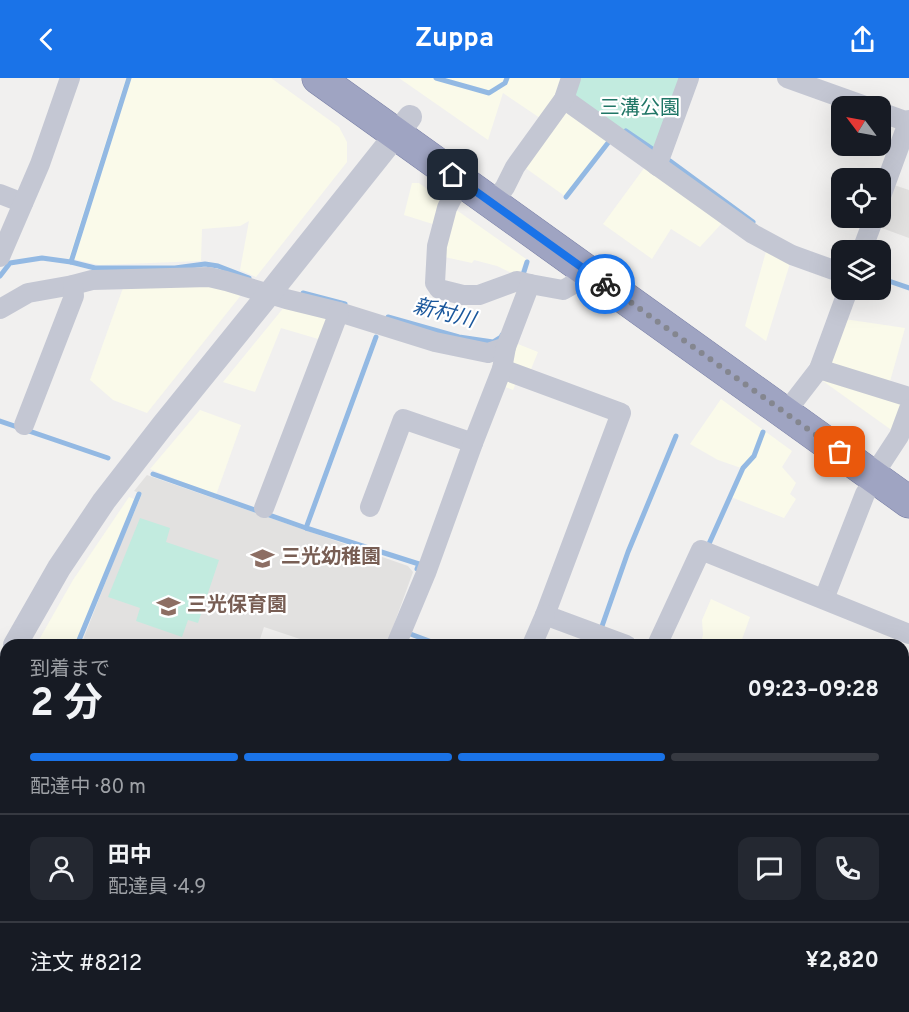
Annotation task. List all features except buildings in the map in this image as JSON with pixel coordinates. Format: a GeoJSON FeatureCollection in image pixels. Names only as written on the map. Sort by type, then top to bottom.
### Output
{"type":"FeatureCollection","features":[{"type":"Feature","properties":{"kind":"highway"},"geometry":{"type":"LineString","coordinates":[[318,78],[403,126],[879,470],[909,502]]}},
{"type":"Feature","properties":{"kind":"highway"},"geometry":{"type":"LineString","coordinates":[[356,78],[464,183],[499,195]]}},
{"type":"Feature","properties":{"kind":"highway"},"geometry":{"type":"LineString","coordinates":[[548,231],[584,268],[790,406]]}},
{"type":"Feature","properties":{"kind":"highway"},"geometry":{"type":"LineString","coordinates":[[879,470],[909,481]]}},
{"type":"Feature","properties":{"kind":"street"},"geometry":{"type":"LineString","coordinates":[[0,257],[40,164],[70,78]]}},
{"type":"Feature","properties":{"kind":"street"},"geometry":{"type":"LineString","coordinates":[[499,195],[515,167],[564,99],[571,78]]}},
{"type":"Feature","properties":{"kind":"street"},"geometry":{"type":"LineString","coordinates":[[657,166],[689,78]]}},
{"type":"Feature","properties":{"kind":"street"},"geometry":{"type":"LineString","coordinates":[[787,78],[837,96]]}},
{"type":"Feature","properties":{"kind":"street"},"geometry":{"type":"LineString","coordinates":[[564,99],[753,234],[792,255],[831,269]]}},
{"type":"Feature","properties":{"kind":"street"},"geometry":{"type":"LineString","coordinates":[[891,115],[909,121],[891,169]]}},
{"type":"Feature","properties":{"kind":"street"},"geometry":{"type":"LineString","coordinates":[[18,639],[59,568],[104,501],[163,424],[403,126]]}},
{"type":"Feature","properties":{"kind":"street"},"geometry":{"type":"LineString","coordinates":[[464,183],[447,208],[437,246],[435,283],[439,289],[463,295],[480,295],[524,283],[564,290],[572,285],[584,268]]}},
{"type":"Feature","properties":{"kind":"street"},"geometry":{"type":"LineString","coordinates":[[0,194],[23,203]]}},
{"type":"Feature","properties":{"kind":"street"},"geometry":{"type":"LineString","coordinates":[[0,309],[28,293],[92,280],[209,277],[339,312],[435,342],[488,353],[506,347]]}},
{"type":"Feature","properties":{"kind":"street"},"geometry":{"type":"LineString","coordinates":[[400,636],[426,573],[502,369],[524,283]]}},
{"type":"Feature","properties":{"kind":"street"},"geometry":{"type":"LineString","coordinates":[[24,425],[74,296],[73,285]]}},
{"type":"Feature","properties":{"kind":"street"},"geometry":{"type":"LineString","coordinates":[[790,406],[819,369],[844,300]]}},
{"type":"Feature","properties":{"kind":"street"},"geometry":{"type":"LineString","coordinates":[[264,508],[339,312]]}},
{"type":"Feature","properties":{"kind":"street"},"geometry":{"type":"LineString","coordinates":[[502,369],[621,413],[535,639]]}},
{"type":"Feature","properties":{"kind":"street"},"geometry":{"type":"LineString","coordinates":[[819,369],[909,397]]}},
{"type":"Feature","properties":{"kind":"street"},"geometry":{"type":"LineString","coordinates":[[824,599],[865,494],[899,436],[909,410]]}},
{"type":"Feature","properties":{"kind":"street"},"geometry":{"type":"LineString","coordinates":[[370,507],[403,419],[473,443]]}},
{"type":"Feature","properties":{"kind":"street"},"geometry":{"type":"LineString","coordinates":[[660,639],[701,550],[909,634]]}},
{"type":"Feature","properties":{"kind":"street"},"geometry":{"type":"LineString","coordinates":[[545,615],[610,639]]}},
{"type":"Feature","properties":{"kind":"shaded area"},"geometry":{"type":"Polygon","coordinates":[[[126,78],[271,78],[339,127],[347,142],[347,162],[256,277],[240,270],[249,221],[240,226],[202,229],[201,261],[99,265],[69,258],[126,78]]]}},
{"type":"Feature","properties":{"kind":"shaded area"},"geometry":{"type":"Polygon","coordinates":[[[399,78],[563,78],[558,95],[540,118],[503,93],[488,140],[399,78]]]}},
{"type":"Feature","properties":{"kind":"shaded area"},"geometry":{"type":"Polygon","coordinates":[[[562,111],[572,111],[611,139],[566,197],[524,167],[562,111]]]}},
{"type":"Feature","properties":{"kind":"shaded area"},"geometry":{"type":"Polygon","coordinates":[[[647,164],[725,220],[700,247],[671,229],[652,259],[603,224],[647,164]]]}},
{"type":"Feature","properties":{"kind":"shaded area"},"geometry":{"type":"Polygon","coordinates":[[[412,183],[419,183],[447,203],[439,226],[404,215],[412,183]]]}},
{"type":"Feature","properties":{"kind":"shaded area"},"geometry":{"type":"Polygon","coordinates":[[[894,185],[909,190],[909,238],[882,228],[891,228],[891,193],[894,185]]]}},
{"type":"Feature","properties":{"kind":"shaded area"},"geometry":{"type":"Polygon","coordinates":[[[455,209],[526,259],[518,276],[497,266],[474,260],[472,263],[440,256],[455,209]]]}},
{"type":"Feature","properties":{"kind":"shaded area"},"geometry":{"type":"Polygon","coordinates":[[[767,248],[791,260],[766,341],[745,326],[767,248]]]}},
{"type":"Feature","properties":{"kind":"shaded area"},"geometry":{"type":"Polygon","coordinates":[[[207,285],[242,294],[147,413],[113,400],[90,380],[123,288],[207,285]]]}},
{"type":"Feature","properties":{"kind":"shaded area"},"geometry":{"type":"Polygon","coordinates":[[[285,306],[334,317],[325,341],[281,328],[255,392],[223,382],[285,306]]]}},
{"type":"Feature","properties":{"kind":"shaded area"},"geometry":{"type":"Polygon","coordinates":[[[844,319],[905,328],[889,385],[835,370],[831,360],[844,319]]]}},
{"type":"Feature","properties":{"kind":"shaded area"},"geometry":{"type":"Polygon","coordinates":[[[513,342],[538,352],[529,374],[518,378],[513,390],[500,385],[513,342]]]}},
{"type":"Feature","properties":{"kind":"shaded area"},"geometry":{"type":"Polygon","coordinates":[[[820,379],[909,402],[897,434],[820,379]]]}},
{"type":"Feature","properties":{"kind":"shaded area"},"geometry":{"type":"Polygon","coordinates":[[[721,399],[792,451],[782,467],[796,483],[790,494],[796,499],[784,518],[731,497],[744,469],[718,460],[690,444],[721,399]]]}},
{"type":"Feature","properties":{"kind":"shaded area"},"geometry":{"type":"Polygon","coordinates":[[[200,410],[241,425],[216,495],[150,469],[200,410]]]}},
{"type":"Feature","properties":{"kind":"shaded area","name":"三光幼稚園"},"geometry":{"type":"Polygon","coordinates":[[[147,475],[408,566],[413,572],[392,630],[391,639],[300,639],[264,627],[260,639],[83,639],[142,494],[134,491],[147,475]]]}},
{"type":"Feature","properties":{"kind":"shaded area"},"geometry":{"type":"Polygon","coordinates":[[[129,497],[134,499],[77,639],[39,639],[73,580],[129,497]]]}},
{"type":"Feature","properties":{"kind":"shaded area"},"geometry":{"type":"Polygon","coordinates":[[[711,599],[750,617],[742,639],[702,639],[702,620],[711,599]]]}},
{"type":"Feature","properties":{"kind":"green space","name":"三溝公園"},"geometry":{"type":"Polygon","coordinates":[[[578,78],[684,78],[658,151],[650,152],[577,102],[574,91],[578,78]]]}},
{"type":"Feature","properties":{"kind":"green space"},"geometry":{"type":"Polygon","coordinates":[[[140,518],[170,528],[166,542],[219,560],[198,623],[188,620],[182,637],[136,621],[140,608],[108,597],[140,518]]]}},
{"type":"Feature","properties":{"kind":"waterway"},"geometry":{"type":"LineString","coordinates":[[71,262],[129,78]]}},
{"type":"Feature","properties":{"kind":"waterway"},"geometry":{"type":"LineString","coordinates":[[436,78],[489,93],[505,83],[507,78]]}},
{"type":"Feature","properties":{"kind":"waterway","name":"新村川"},"geometry":{"type":"LineString","coordinates":[[626,131],[654,150]]}},
{"type":"Feature","properties":{"kind":"waterway","name":"新村川"},"geometry":{"type":"LineString","coordinates":[[566,197],[611,139]]}},
{"type":"Feature","properties":{"kind":"waterway","name":"新村川"},"geometry":{"type":"LineString","coordinates":[[670,161],[753,222]]}},
{"type":"Feature","properties":{"kind":"waterway","name":"新村川"},"geometry":{"type":"LineString","coordinates":[[0,276],[10,263],[42,258],[95,268],[175,268],[205,264],[218,266],[249,278]]}},
{"type":"Feature","properties":{"kind":"waterway","name":"新村川"},"geometry":{"type":"LineString","coordinates":[[522,278],[527,262]]}},
{"type":"Feature","properties":{"kind":"waterway","name":"新村川"},"geometry":{"type":"LineString","coordinates":[[891,282],[909,288]]}},
{"type":"Feature","properties":{"kind":"waterway","name":"新村川"},"geometry":{"type":"LineString","coordinates":[[303,293],[345,304]]}},
{"type":"Feature","properties":{"kind":"waterway","name":"新村川"},"geometry":{"type":"LineString","coordinates":[[388,317],[459,337],[493,342],[502,335]]}},
{"type":"Feature","properties":{"kind":"waterway"},"geometry":{"type":"LineString","coordinates":[[306,528],[376,337]]}},
{"type":"Feature","properties":{"kind":"waterway"},"geometry":{"type":"LineString","coordinates":[[0,421],[108,458]]}},
{"type":"Feature","properties":{"kind":"waterway"},"geometry":{"type":"LineString","coordinates":[[708,546],[743,468],[754,456],[763,432]]}},
{"type":"Feature","properties":{"kind":"waterway"},"geometry":{"type":"LineString","coordinates":[[601,629],[628,552],[676,436]]}},
{"type":"Feature","properties":{"kind":"waterway"},"geometry":{"type":"LineString","coordinates":[[153,474],[306,528],[419,564],[417,569]]}},
{"type":"Feature","properties":{"kind":"waterway"},"geometry":{"type":"LineString","coordinates":[[79,639],[139,494]]}},
{"type":"Feature","properties":{"kind":"waterway"},"geometry":{"type":"LineString","coordinates":[[405,632],[424,639]]}},
{"type":"Feature","properties":{"kind":"way so far"},"geometry":{"type":"LineString","coordinates":[[605,284],[840,452]]}},
{"type":"Feature","properties":{"kind":"place","name":"三光幼稚園"},"geometry":{"type":"Point","coordinates":[263,558]}},
{"type":"Feature","properties":{"kind":"place","name":"三光保育園"},"geometry":{"type":"Point","coordinates":[169,606]}},
{"type":"Feature","properties":{"kind":"route"},"geometry":{"type":"LineString","coordinates":[[453,175],[605,284]]}}]}
